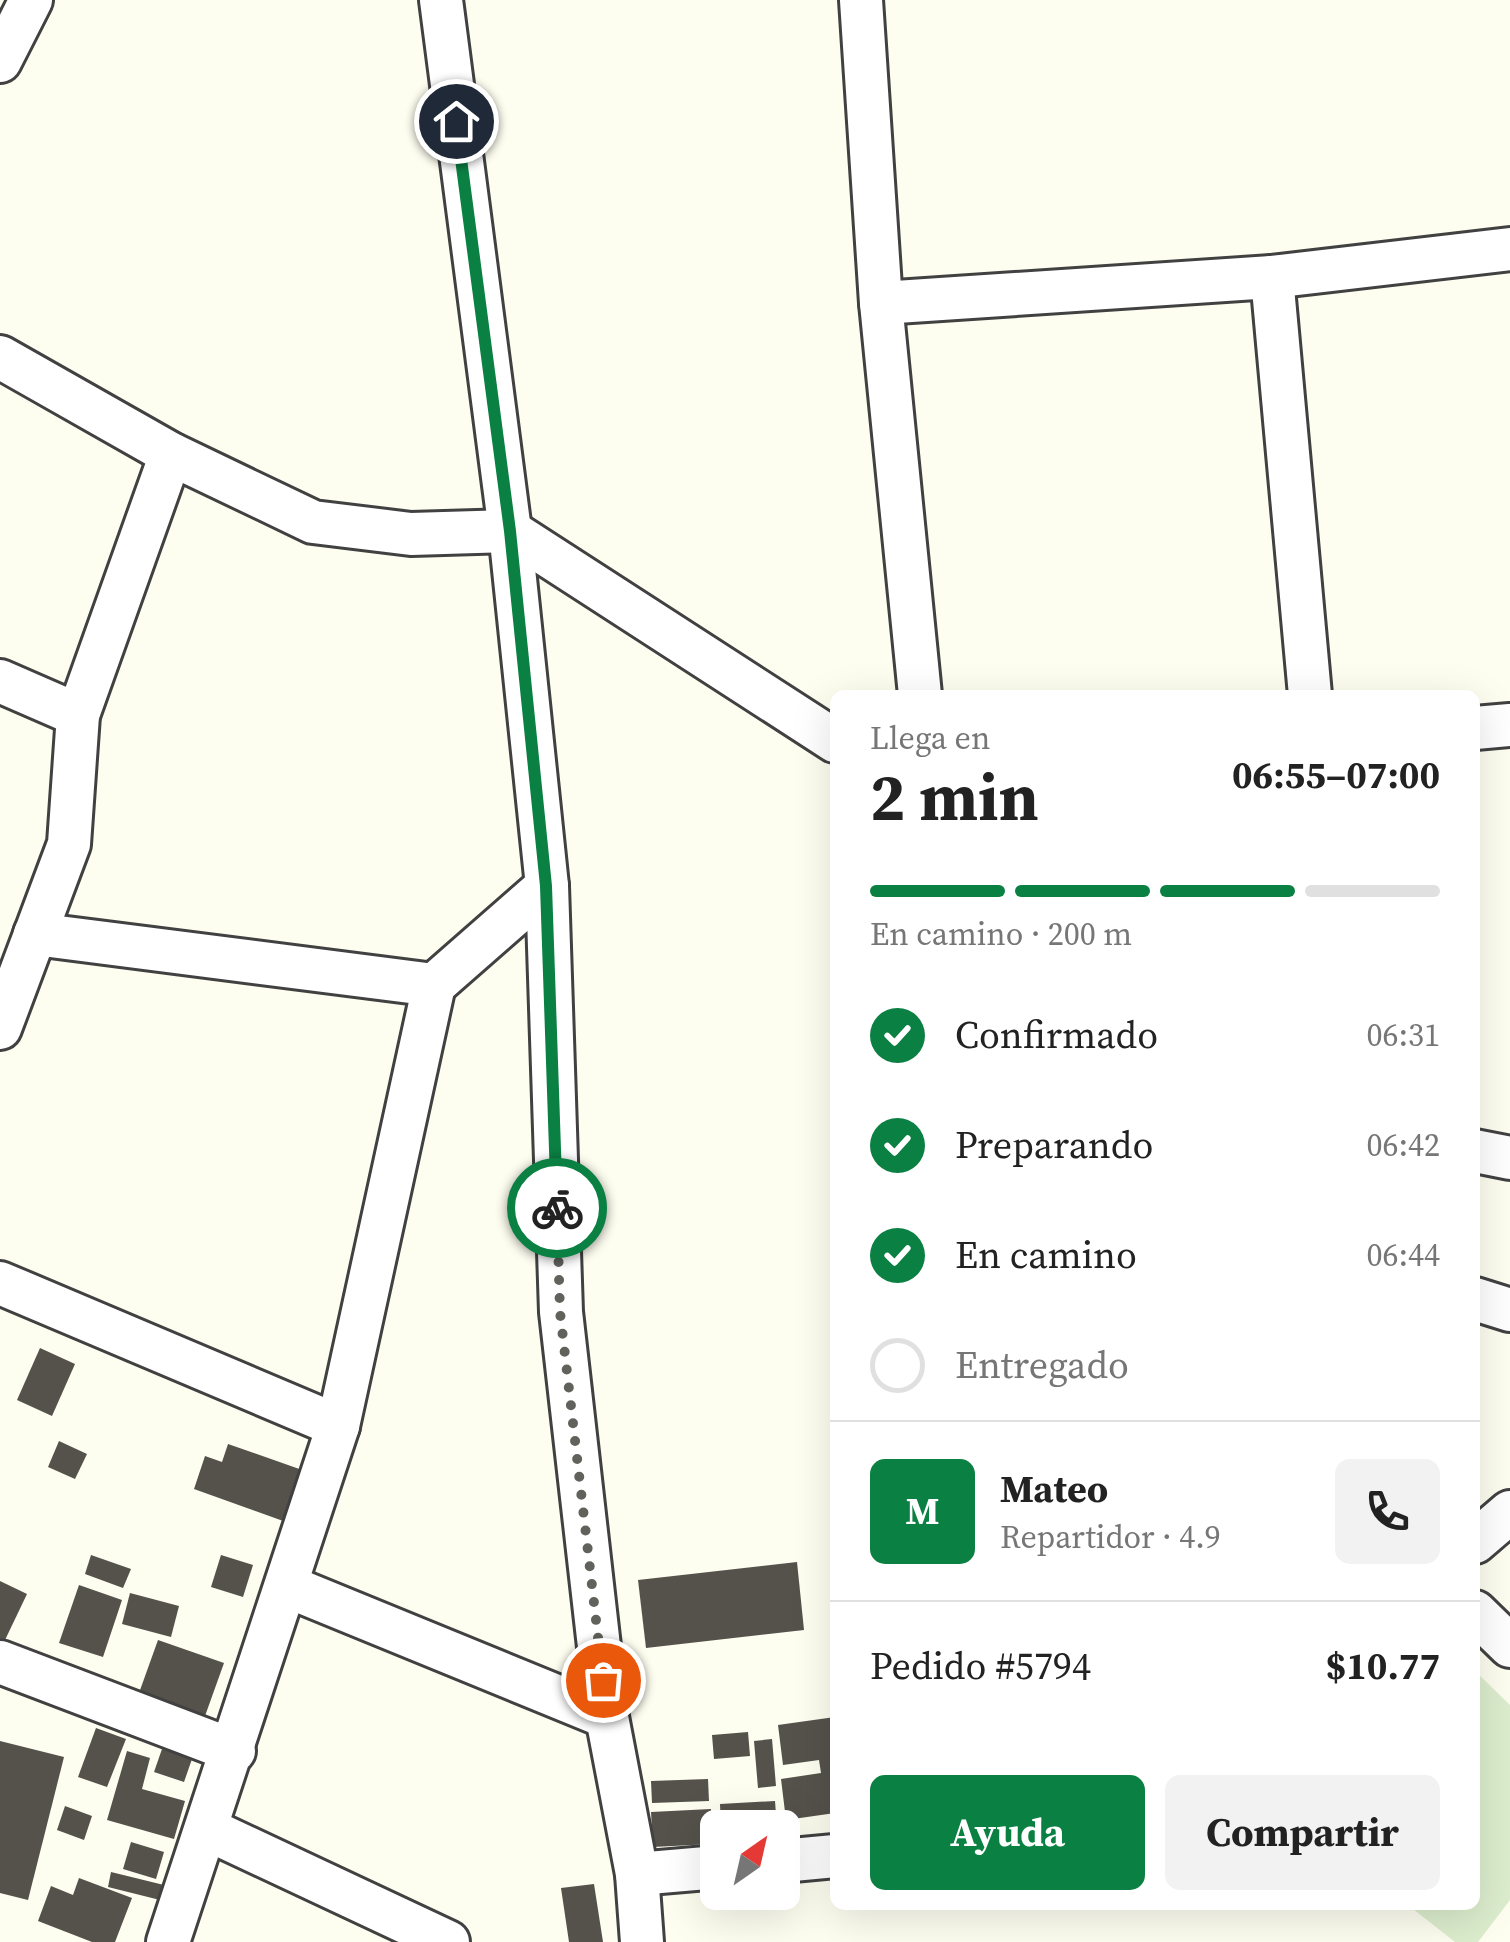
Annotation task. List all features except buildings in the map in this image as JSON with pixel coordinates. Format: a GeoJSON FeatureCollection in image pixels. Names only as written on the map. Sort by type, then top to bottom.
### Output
{"type":"FeatureCollection","features":[{"type":"Feature","properties":{"kind":"street"},"geometry":{"type":"LineString","coordinates":[[0,61],[32,0]]}},
{"type":"Feature","properties":{"kind":"street"},"geometry":{"type":"LineString","coordinates":[[441,0],[510,531],[546,886],[560,1312],[607,1717],[637,1874],[642,1942]]}},
{"type":"Feature","properties":{"kind":"street"},"geometry":{"type":"LineString","coordinates":[[861,0],[881,303],[920,690]]}},
{"type":"Feature","properties":{"kind":"street"},"geometry":{"type":"LineString","coordinates":[[881,303],[1272,278],[1510,249]]}},
{"type":"Feature","properties":{"kind":"street"},"geometry":{"type":"LineString","coordinates":[[1272,278],[1310,690]]}},
{"type":"Feature","properties":{"kind":"street"},"geometry":{"type":"LineString","coordinates":[[0,358],[171,454],[313,522],[411,534],[510,531],[830,737]]}},
{"type":"Feature","properties":{"kind":"street"},"geometry":{"type":"LineString","coordinates":[[0,1028],[69,844],[78,715],[171,454]]}},
{"type":"Feature","properties":{"kind":"street"},"geometry":{"type":"LineString","coordinates":[[0,681],[78,715]]}},
{"type":"Feature","properties":{"kind":"street"},"geometry":{"type":"LineString","coordinates":[[1480,728],[1510,725]]}},
{"type":"Feature","properties":{"kind":"street"},"geometry":{"type":"LineString","coordinates":[[168,1942],[338,1426],[434,985],[546,886]]}},
{"type":"Feature","properties":{"kind":"street"},"geometry":{"type":"LineString","coordinates":[[36,934],[434,985]]}},
{"type":"Feature","properties":{"kind":"street"},"geometry":{"type":"LineString","coordinates":[[1480,1153],[1510,1158]]}},
{"type":"Feature","properties":{"kind":"street"},"geometry":{"type":"LineString","coordinates":[[0,1283],[338,1426]]}},
{"type":"Feature","properties":{"kind":"street"},"geometry":{"type":"LineString","coordinates":[[1480,1300],[1510,1310]]}},
{"type":"Feature","properties":{"kind":"street"},"geometry":{"type":"LineString","coordinates":[[1480,1538],[1510,1512]]}},
{"type":"Feature","properties":{"kind":"street"},"geometry":{"type":"LineString","coordinates":[[287,1586],[607,1717]]}},
{"type":"Feature","properties":{"kind":"street"},"geometry":{"type":"LineString","coordinates":[[1480,1617],[1510,1646]]}},
{"type":"Feature","properties":{"kind":"street"},"geometry":{"type":"LineString","coordinates":[[0,1662],[234,1751]]}},
{"type":"Feature","properties":{"kind":"street"},"geometry":{"type":"LineString","coordinates":[[207,1829],[448,1942]]}},
{"type":"Feature","properties":{"kind":"street"},"geometry":{"type":"LineString","coordinates":[[800,1859],[830,1856]]}},
{"type":"Feature","properties":{"kind":"street"},"geometry":{"type":"LineString","coordinates":[[637,1874],[700,1869]]}},
{"type":"Feature","properties":{"kind":"green space"},"geometry":{"type":"Polygon","coordinates":[[[1480,1676],[1510,1705],[1510,1900],[1478,1942],[1455,1942],[1414,1910],[1480,1910],[1480,1676]]]}},
{"type":"Feature","properties":{"kind":"way so far"},"geometry":{"type":"LineString","coordinates":[[557,1208],[560,1312],[603,1680]]}},
{"type":"Feature","properties":{"kind":"route"},"geometry":{"type":"LineString","coordinates":[[456,121],[510,531],[546,886],[557,1208]]}}]}
